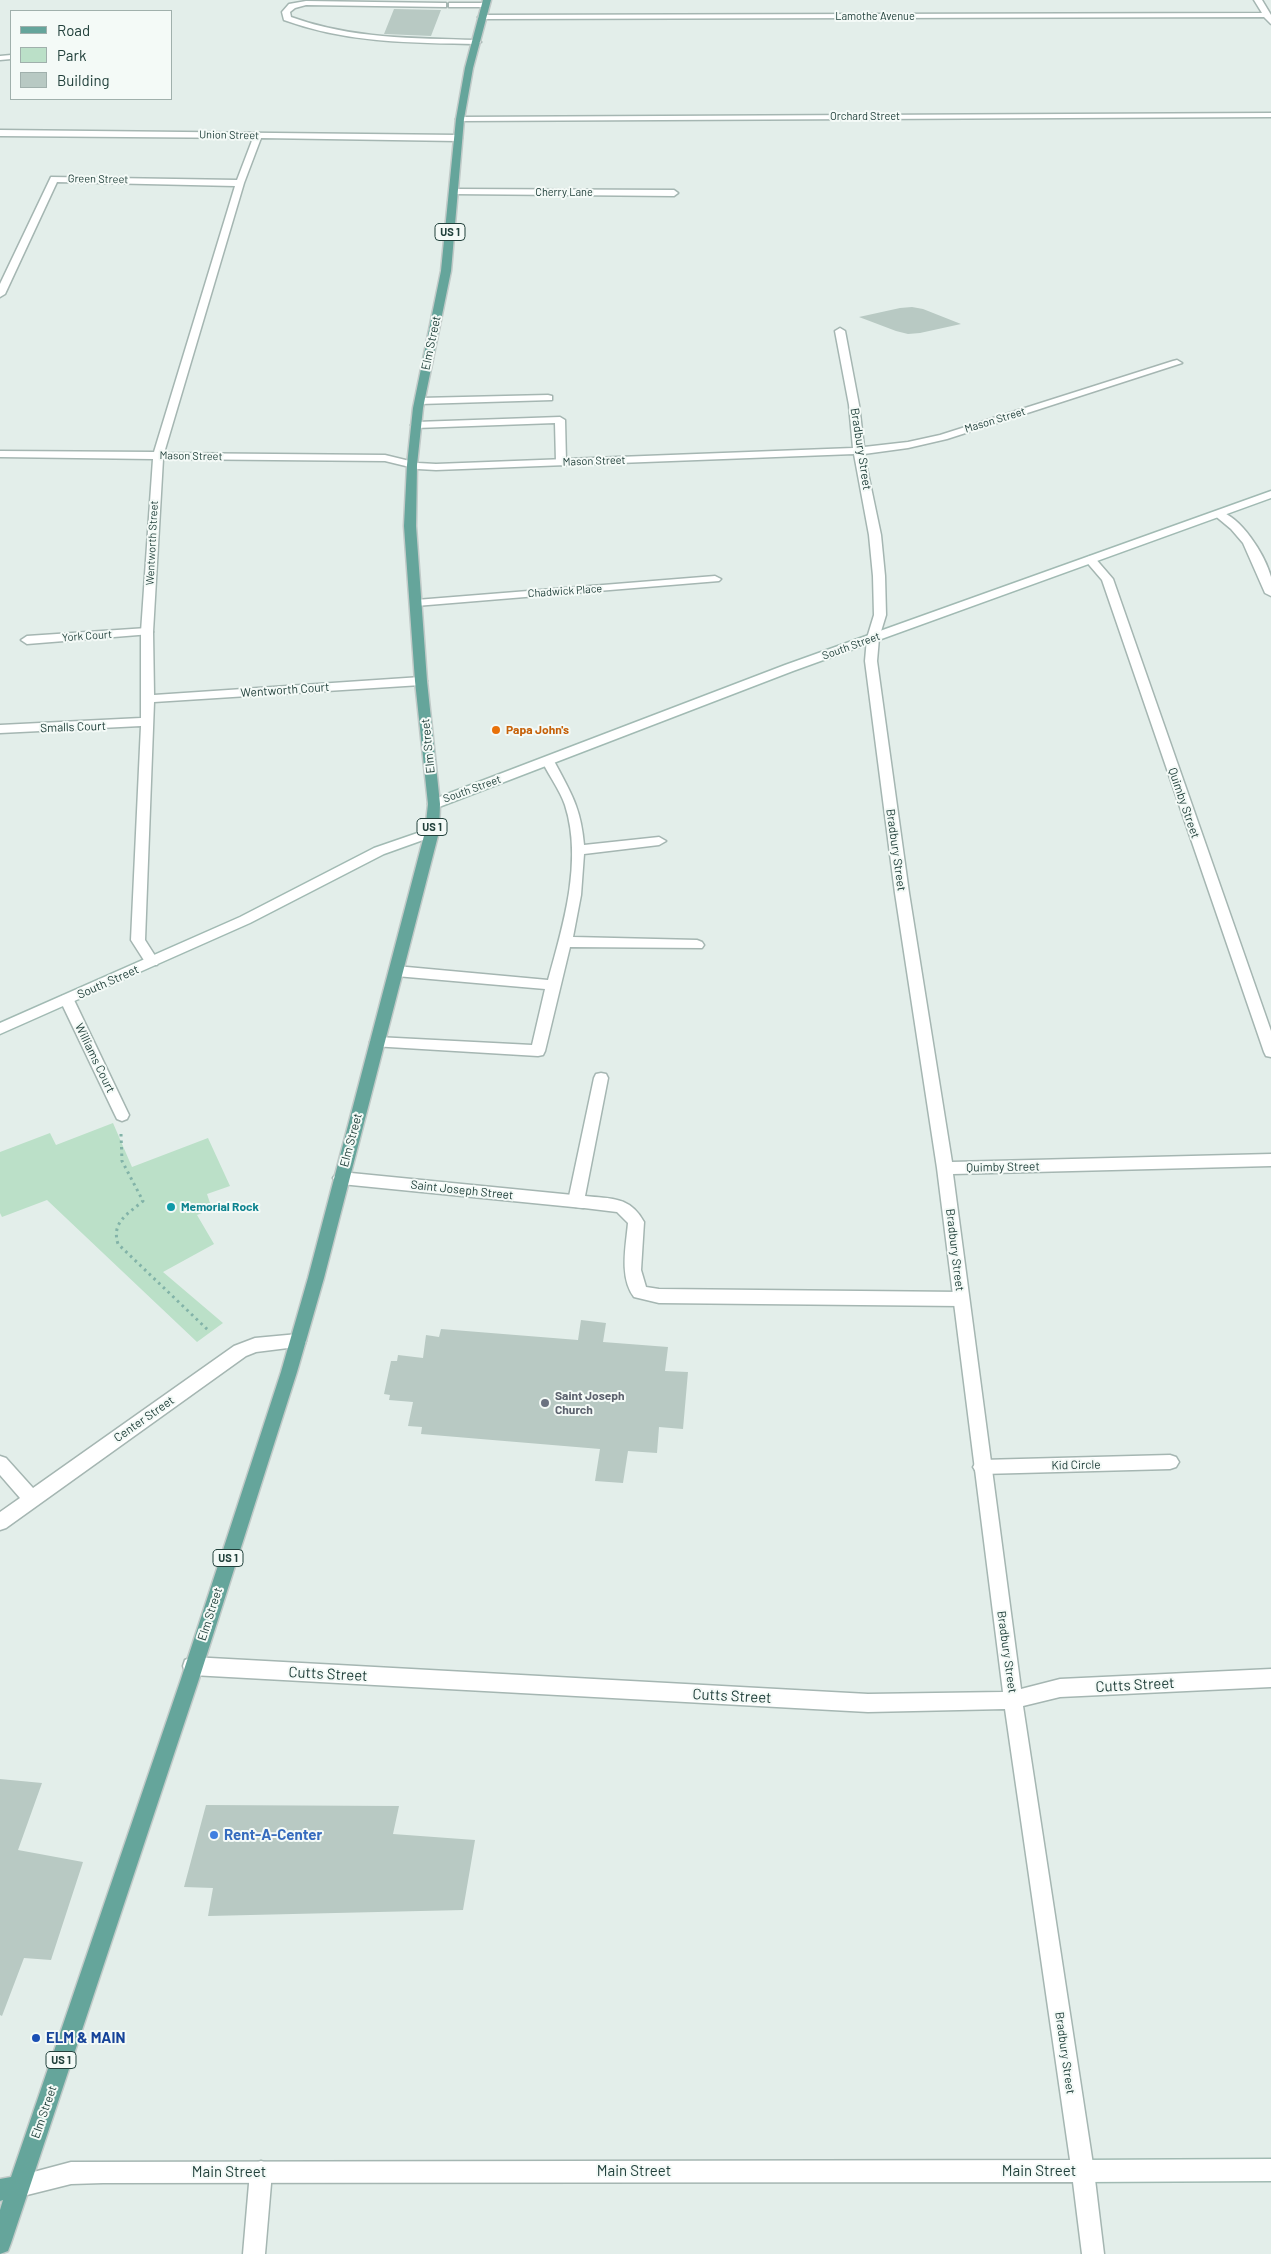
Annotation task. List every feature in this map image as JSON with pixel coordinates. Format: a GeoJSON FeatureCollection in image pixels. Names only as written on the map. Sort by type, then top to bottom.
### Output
{"type":"FeatureCollection","features":[{"type":"Feature","properties":{"kind":"main road","name":"Elm Street"},"geometry":{"type":"LineString","coordinates":[[0,2243],[9,2188],[105,1934],[298,1341],[432,832],[434,804],[421,680],[410,526],[412,465],[420,400],[446,271],[455,192],[460,119],[469,68],[486,3]]}},
{"type":"Feature","properties":{"kind":"street"},"geometry":{"type":"LineString","coordinates":[[1258,0],[1269,19]]}},
{"type":"Feature","properties":{"kind":"street"},"geometry":{"type":"LineString","coordinates":[[476,42],[338,35],[309,28],[287,18],[286,12],[292,6],[306,3],[447,5],[486,3]]}},
{"type":"Feature","properties":{"kind":"street","name":"Lamothe Avenue"},"geometry":{"type":"LineString","coordinates":[[482,17],[1269,19]]}},
{"type":"Feature","properties":{"kind":"street","name":"Orchard Street"},"geometry":{"type":"LineString","coordinates":[[460,119],[1271,115]]}},
{"type":"Feature","properties":{"kind":"street","name":"Union Street"},"geometry":{"type":"LineString","coordinates":[[0,133],[458,138]]}},
{"type":"Feature","properties":{"kind":"street","name":"Wentworth Street"},"geometry":{"type":"LineString","coordinates":[[152,962],[138,940],[148,699],[147,632],[158,456],[240,183],[258,135]]}},
{"type":"Feature","properties":{"kind":"street","name":"Green Street"},"geometry":{"type":"LineString","coordinates":[[0,294],[54,179],[240,183]]}},
{"type":"Feature","properties":{"kind":"street","name":"Cherry Lane"},"geometry":{"type":"LineString","coordinates":[[455,192],[674,192]]}},
{"type":"Feature","properties":{"kind":"street","name":"Bradbury Street"},"geometry":{"type":"LineString","coordinates":[[840,331],[854,405],[858,451],[875,535],[879,576],[880,615],[873,638],[871,661],[902,893],[945,1168],[1013,1700],[1083,2171],[1093,2254]]}},
{"type":"Feature","properties":{"kind":"street","name":"Mason Street"},"geometry":{"type":"LineString","coordinates":[[0,454],[385,458],[412,465],[436,467],[858,451],[899,447],[931,440],[1177,363]]}},
{"type":"Feature","properties":{"kind":"street"},"geometry":{"type":"LineString","coordinates":[[420,400],[548,398]]}},
{"type":"Feature","properties":{"kind":"street"},"geometry":{"type":"LineString","coordinates":[[416,425],[560,420],[561,462]]}},
{"type":"Feature","properties":{"kind":"street","name":"South Street"},"geometry":{"type":"LineString","coordinates":[[434,804],[873,638],[1271,494]]}},
{"type":"Feature","properties":{"kind":"street"},"geometry":{"type":"LineString","coordinates":[[1218,514],[1238,529],[1243,536],[1253,552],[1271,593]]}},
{"type":"Feature","properties":{"kind":"street","name":"Quimby Street"},"geometry":{"type":"LineString","coordinates":[[1090,559],[1107,578],[1271,1052]]}},
{"type":"Feature","properties":{"kind":"street","name":"Chadwick Place"},"geometry":{"type":"LineString","coordinates":[[416,603],[715,579]]}},
{"type":"Feature","properties":{"kind":"street","name":"York Court"},"geometry":{"type":"LineString","coordinates":[[27,640],[147,632]]}},
{"type":"Feature","properties":{"kind":"street","name":"Wentworth Court"},"geometry":{"type":"LineString","coordinates":[[148,699],[421,680]]}},
{"type":"Feature","properties":{"kind":"street","name":"Smalls Court"},"geometry":{"type":"LineString","coordinates":[[0,729],[146,722]]}},
{"type":"Feature","properties":{"kind":"street"},"geometry":{"type":"LineString","coordinates":[[377,1042],[538,1050],[553,985],[566,942],[579,850],[571,805],[548,761]]}},
{"type":"Feature","properties":{"kind":"street","name":"South Street"},"geometry":{"type":"LineString","coordinates":[[0,1029],[245,920],[378,851],[432,832]]}},
{"type":"Feature","properties":{"kind":"street"},"geometry":{"type":"LineString","coordinates":[[579,850],[659,841]]}},
{"type":"Feature","properties":{"kind":"street"},"geometry":{"type":"LineString","coordinates":[[566,942],[697,945]]}},
{"type":"Feature","properties":{"kind":"street"},"geometry":{"type":"LineString","coordinates":[[396,971],[553,985]]}},
{"type":"Feature","properties":{"kind":"street","name":"Williams Court"},"geometry":{"type":"LineString","coordinates":[[67,1000],[122,1115]]}},
{"type":"Feature","properties":{"kind":"street"},"geometry":{"type":"LineString","coordinates":[[579,1202],[601,1078]]}},
{"type":"Feature","properties":{"kind":"street","name":"Quimby Street"},"geometry":{"type":"LineString","coordinates":[[945,1168],[1271,1160]]}},
{"type":"Feature","properties":{"kind":"street","name":"Saint Joseph Street"},"geometry":{"type":"LineString","coordinates":[[340,1178],[624,1207],[636,1222],[633,1272],[635,1286],[640,1292],[647,1294],[659,1296],[961,1299]]}},
{"type":"Feature","properties":{"kind":"street","name":"Center Street"},"geometry":{"type":"LineString","coordinates":[[0,1522],[240,1351],[255,1344],[298,1341]]}},
{"type":"Feature","properties":{"kind":"street","name":"Kid Circle"},"geometry":{"type":"LineString","coordinates":[[982,1467],[1170,1462]]}},
{"type":"Feature","properties":{"kind":"street"},"geometry":{"type":"LineString","coordinates":[[0,1463],[32,1499]]}},
{"type":"Feature","properties":{"kind":"street","name":"Cutts Street"},"geometry":{"type":"LineString","coordinates":[[192,1666],[868,1703],[1013,1700],[1060,1688],[1271,1678]]}},
{"type":"Feature","properties":{"kind":"street","name":"Main Street"},"geometry":{"type":"LineString","coordinates":[[9,2188],[71,2173],[1271,2170]]}},
{"type":"Feature","properties":{"kind":"street"},"geometry":{"type":"LineString","coordinates":[[254,2254],[261,2172]]}},
{"type":"Feature","properties":{"kind":"path"},"geometry":{"type":"LineString","coordinates":[[122,1115],[124,1122],[120,1140],[122,1161],[143,1201],[118,1222],[115,1234],[118,1244],[209,1331]]}},
{"type":"Feature","properties":{"kind":"green space"},"geometry":{"type":"Polygon","coordinates":[[[113,1123],[132,1167],[208,1138],[230,1186],[207,1194],[212,1209],[197,1215],[214,1244],[163,1272],[223,1323],[197,1342],[47,1200],[2,1217],[0,1213],[0,1152],[50,1133],[56,1145],[113,1123]]]}},
{"type":"Feature","properties":{"kind":"building"},"geometry":{"type":"Polygon","coordinates":[[[394,9],[441,10],[431,36],[384,34],[394,9]]]}},
{"type":"Feature","properties":{"kind":"building"},"geometry":{"type":"Polygon","coordinates":[[[912,307],[923,309],[961,324],[908,334],[859,317],[900,308],[912,307]]]}},
{"type":"Feature","properties":{"kind":"building","name":"Saint Joseph Church"},"geometry":{"type":"Polygon","coordinates":[[[581,1320],[606,1323],[603,1342],[668,1347],[665,1371],[688,1372],[683,1429],[659,1427],[657,1453],[628,1451],[623,1483],[595,1481],[600,1449],[421,1434],[422,1427],[408,1426],[413,1402],[389,1400],[390,1395],[384,1394],[391,1361],[397,1361],[398,1355],[423,1358],[426,1335],[439,1337],[441,1329],[578,1340],[581,1320]]]}},
{"type":"Feature","properties":{"kind":"building"},"geometry":{"type":"Polygon","coordinates":[[[0,1779],[42,1783],[18,1850],[83,1862],[51,1960],[24,1958],[2,2016],[0,2015],[0,1779]]]}},
{"type":"Feature","properties":{"kind":"building"},"geometry":{"type":"Polygon","coordinates":[[[206,1805],[399,1806],[393,1834],[475,1840],[463,1910],[208,1916],[213,1888],[184,1887],[206,1805]]]}},
{"type":"Feature","properties":{"kind":"place","name":"Papa John's"},"geometry":{"type":"Point","coordinates":[496,730]}},
{"type":"Feature","properties":{"kind":"place","name":"Memorial Rock"},"geometry":{"type":"Point","coordinates":[171,1207]}},
{"type":"Feature","properties":{"kind":"place","name":"Saint Joseph Church"},"geometry":{"type":"Point","coordinates":[545,1403]}},
{"type":"Feature","properties":{"kind":"place","name":"Rent-A-Center"},"geometry":{"type":"Point","coordinates":[214,1835]}},
{"type":"Feature","properties":{"kind":"place","name":"ELM & MAIN"},"geometry":{"type":"Point","coordinates":[36,2038]}}]}
